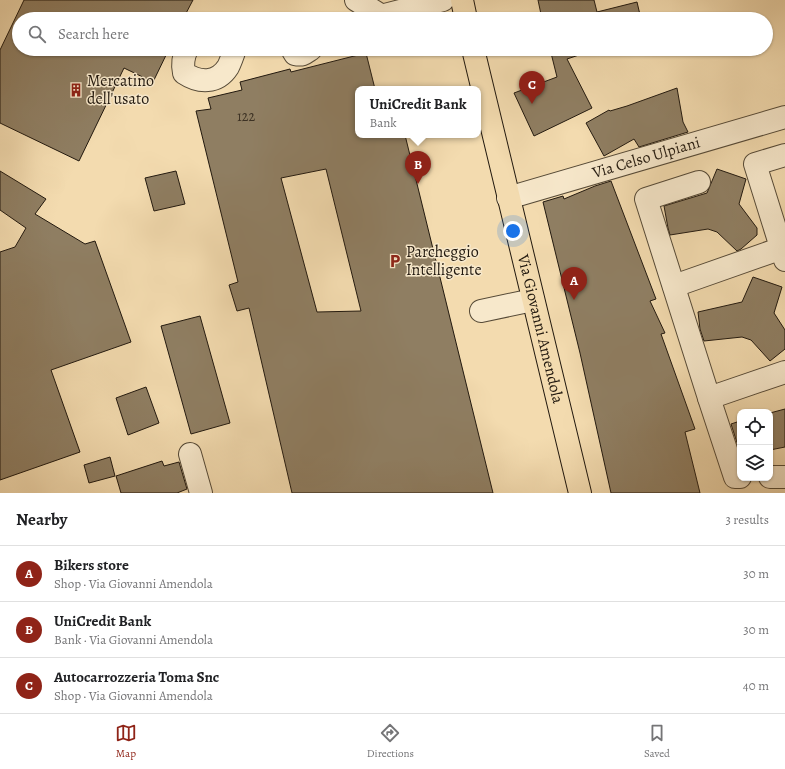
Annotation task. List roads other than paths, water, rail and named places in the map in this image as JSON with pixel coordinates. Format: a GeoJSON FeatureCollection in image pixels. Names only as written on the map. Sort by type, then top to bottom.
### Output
{"type":"FeatureCollection","features":[{"type":"Feature","properties":{"kind":"main road"},"geometry":{"type":"LineString","coordinates":[[462,0],[465,12]]}},
{"type":"Feature","properties":{"kind":"main road","name":"Via Giovanni Amendola"},"geometry":{"type":"LineString","coordinates":[[475,56],[580,493]]}},
{"type":"Feature","properties":{"kind":"street"},"geometry":{"type":"LineString","coordinates":[[356,0],[369,12]]}},
{"type":"Feature","properties":{"kind":"street"},"geometry":{"type":"LineString","coordinates":[[398,12],[443,0]]}},
{"type":"Feature","properties":{"kind":"street"},"geometry":{"type":"LineString","coordinates":[[184,56],[182,66],[184,73],[191,78],[201,81],[212,80],[220,75],[228,67],[232,56]]}},
{"type":"Feature","properties":{"kind":"street","name":"Via Celso Ulpiani"},"geometry":{"type":"LineString","coordinates":[[508,198],[785,117]]}},
{"type":"Feature","properties":{"kind":"street"},"geometry":{"type":"LineString","coordinates":[[674,286],[784,252],[754,164],[785,155]]}},
{"type":"Feature","properties":{"kind":"street"},"geometry":{"type":"LineString","coordinates":[[699,182],[646,199],[709,398],[735,477],[737,477]]}},
{"type":"Feature","properties":{"kind":"street"},"geometry":{"type":"LineString","coordinates":[[481,311],[533,300]]}},
{"type":"Feature","properties":{"kind":"street"},"geometry":{"type":"LineString","coordinates":[[709,398],[785,372]]}},
{"type":"Feature","properties":{"kind":"street"},"geometry":{"type":"LineString","coordinates":[[190,454],[201,493]]}},
{"type":"Feature","properties":{"kind":"street"},"geometry":{"type":"LineString","coordinates":[[773,477],[785,477]]}},
{"type":"Feature","properties":{"kind":"place","name":"Mercatino dell'usato"},"geometry":{"type":"Point","coordinates":[76,90]}},
{"type":"Feature","properties":{"kind":"place","name":"Autocarrozzeria Toma Snc"},"geometry":{"type":"Point","coordinates":[532,104]}},
{"type":"Feature","properties":{"kind":"place","name":"UniCredit Bank"},"geometry":{"type":"Point","coordinates":[418,184]}},
{"type":"Feature","properties":{"kind":"place","name":"Parcheggio Intelligente"},"geometry":{"type":"Point","coordinates":[395,261]}},
{"type":"Feature","properties":{"kind":"place","name":"Bikers store"},"geometry":{"type":"Point","coordinates":[574,300]}}]}
